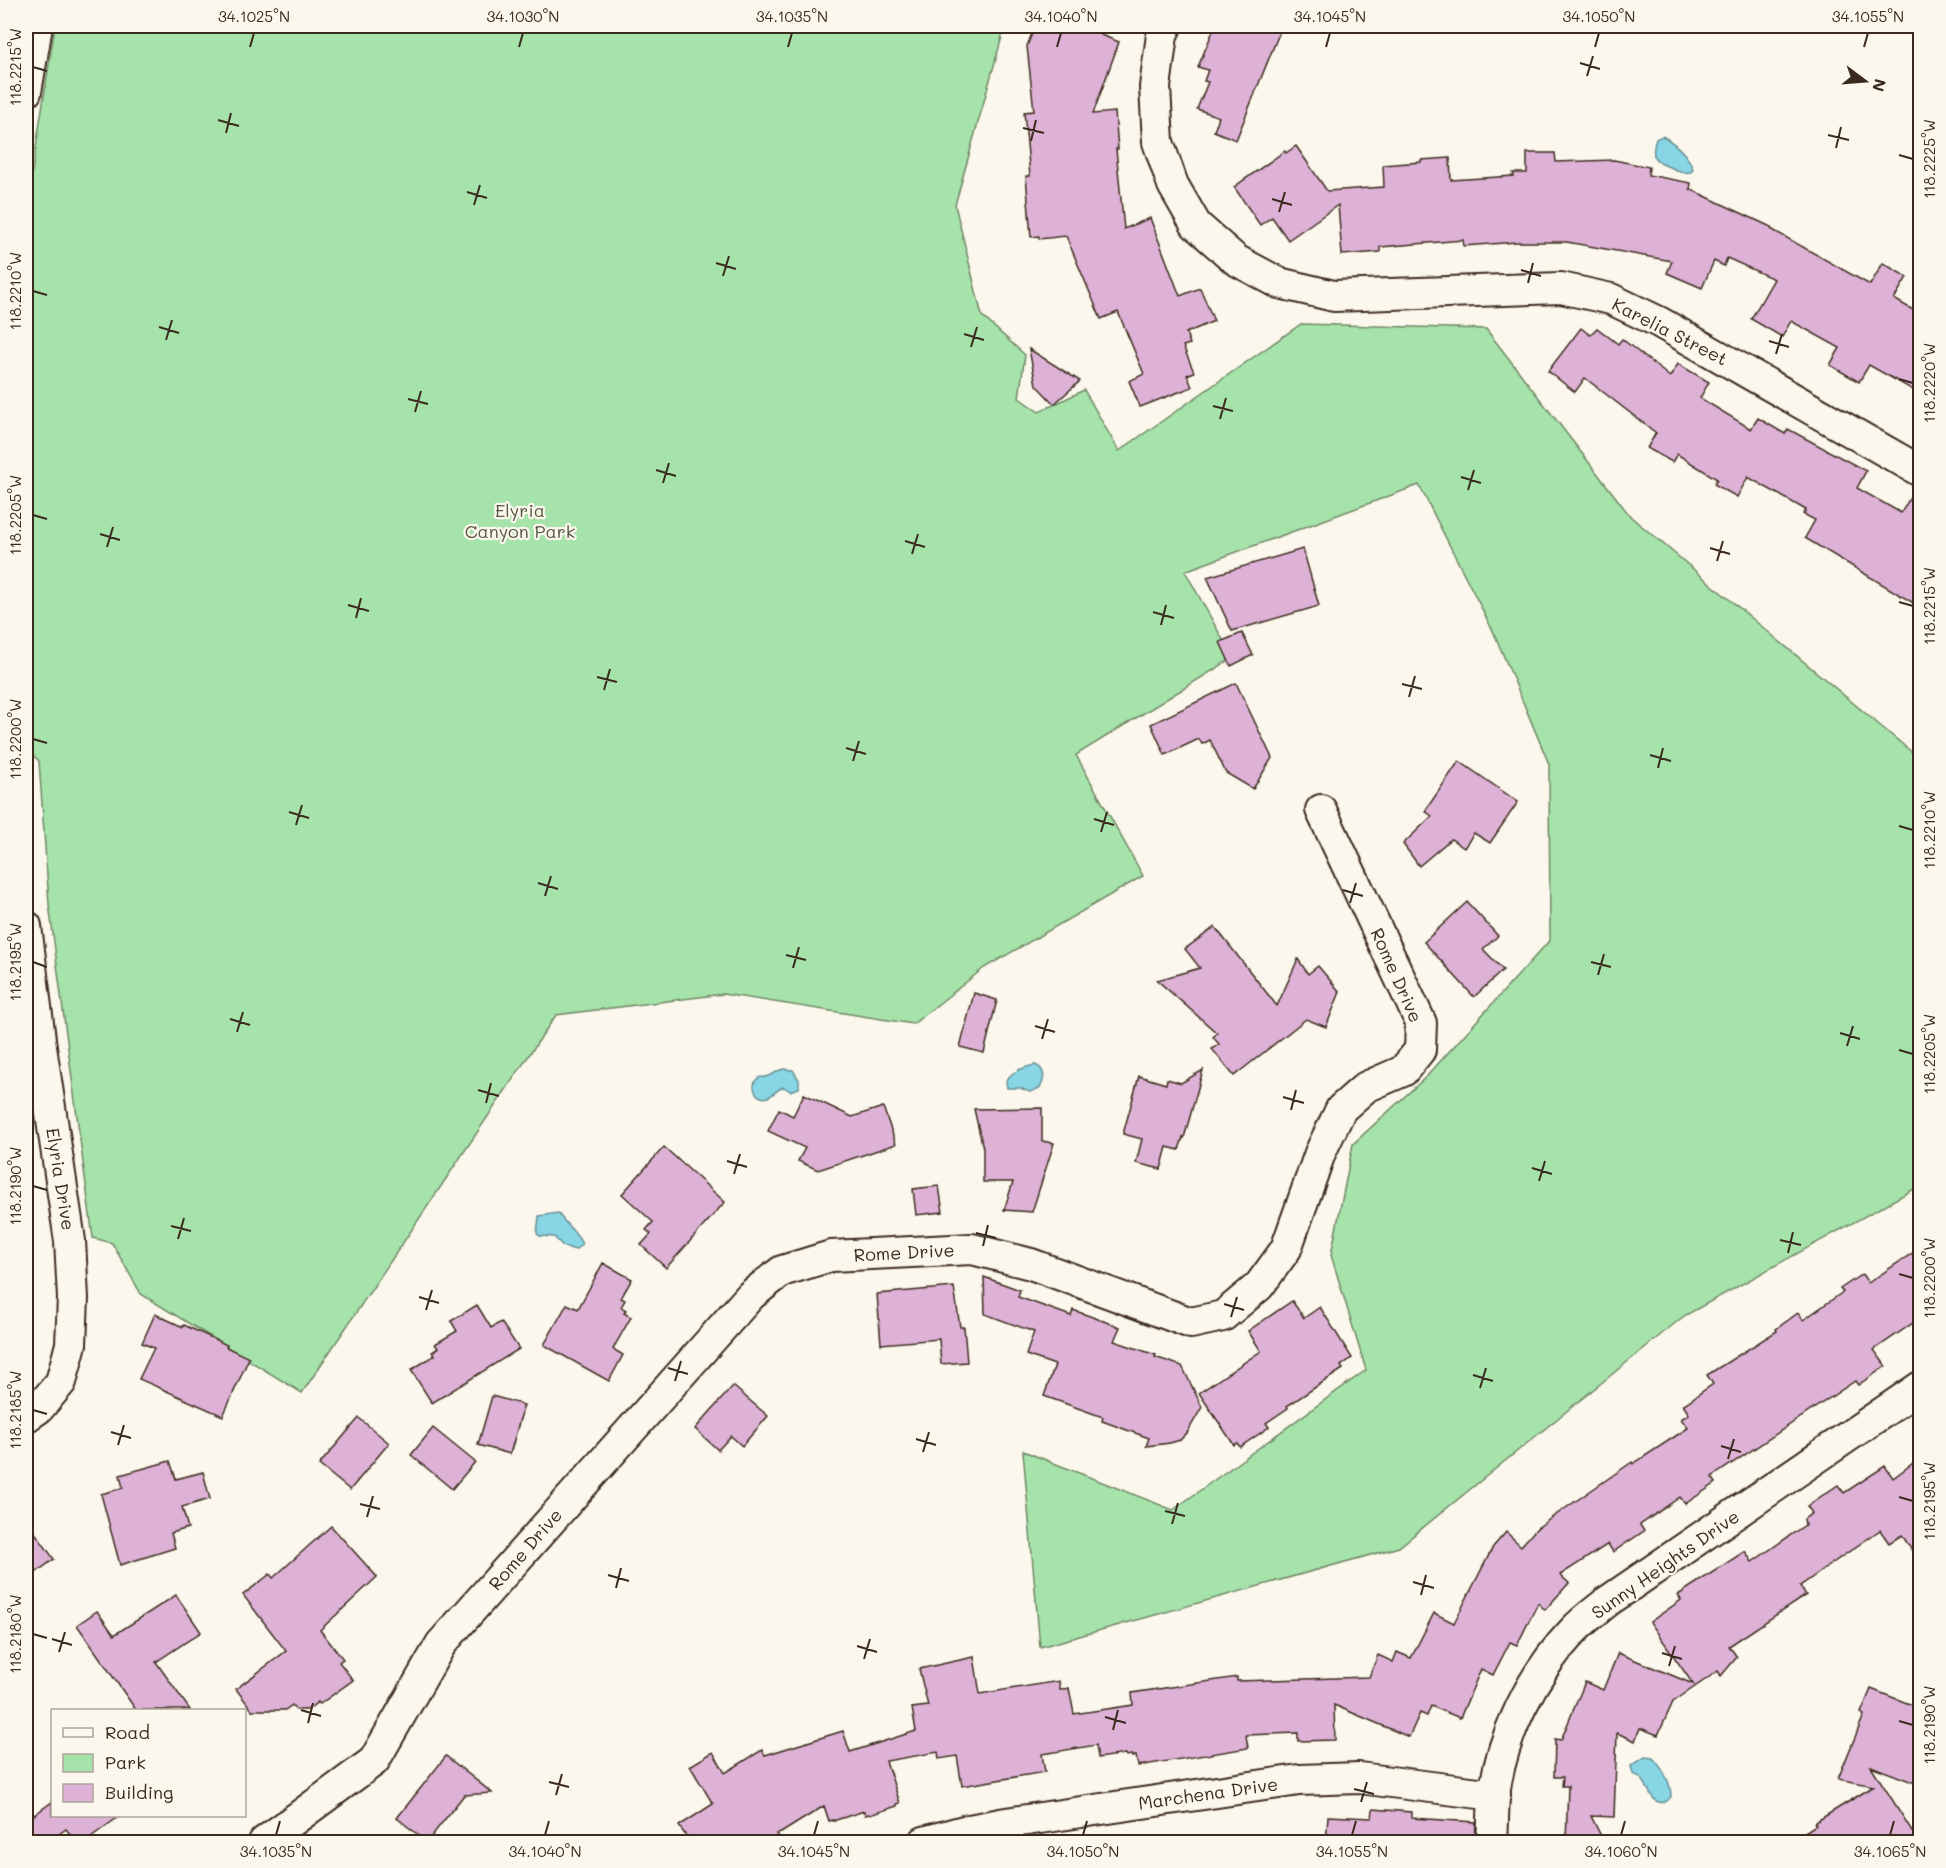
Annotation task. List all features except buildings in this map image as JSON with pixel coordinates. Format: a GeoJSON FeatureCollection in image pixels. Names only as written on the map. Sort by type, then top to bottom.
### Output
{"type":"FeatureCollection","features":[{"type":"Feature","properties":{"kind":"street"},"geometry":{"type":"LineString","coordinates":[[26,92],[37,26]]}},
{"type":"Feature","properties":{"kind":"street","name":"Karelia Street"},"geometry":{"type":"LineString","coordinates":[[1166,26],[1162,35],[1155,87],[1158,142],[1173,185],[1196,225],[1236,260],[1279,283],[1335,296],[1561,288],[1611,299],[1659,322],[1920,471]]}},
{"type":"Feature","properties":{"kind":"street","name":"Rome Drive"},"geometry":{"type":"LineString","coordinates":[[264,1842],[374,1761],[441,1644],[751,1295],[782,1271],[831,1256],[972,1249],[1031,1264],[1191,1323],[1223,1316],[1259,1286],[1286,1249],[1320,1153],[1341,1109],[1366,1087],[1403,1071],[1420,1050],[1421,1023],[1321,810]]}},
{"type":"Feature","properties":{"kind":"street","name":"Elyria Drive"},"geometry":{"type":"LineString","coordinates":[[26,926],[41,1047],[70,1241],[73,1298],[70,1344],[61,1382],[39,1408],[26,1417]]}},
{"type":"Feature","properties":{"kind":"street","name":"Sunny Heights Drive"},"geometry":{"type":"LineString","coordinates":[[1492,1842],[1495,1795],[1506,1744],[1523,1701],[1548,1662],[1573,1631],[1608,1601],[1920,1387]]}},
{"type":"Feature","properties":{"kind":"street","name":"Marchena Drive"},"geometry":{"type":"LineString","coordinates":[[924,1842],[1006,1823],[1299,1780],[1359,1778],[1495,1795]]}},
{"type":"Feature","properties":{"kind":"green space","name":"Elyria Canyon Park"},"geometry":{"type":"Polygon","coordinates":[[[55,26],[1005,26],[955,205],[982,316],[1025,355],[1019,398],[1039,412],[1084,390],[1119,451],[1301,324],[1486,329],[1631,517],[1920,759],[1920,1178],[1916,1188],[1684,1316],[1399,1547],[1040,1647],[1023,1451],[1173,1510],[1366,1370],[1331,1255],[1353,1144],[1427,1076],[1550,940],[1549,764],[1494,633],[1419,485],[1185,571],[1233,658],[1076,755],[1143,876],[984,968],[913,1024],[723,994],[556,1015],[302,1393],[141,1294],[112,1243],[93,1238],[49,904],[39,761],[26,748],[26,201],[55,26]]]}},
{"type":"Feature","properties":{"kind":"water"},"geometry":{"type":"Polygon","coordinates":[[[1662,136],[1685,154],[1693,169],[1691,172],[1683,172],[1657,161],[1653,150],[1656,139],[1662,136]]]}},
{"type":"Feature","properties":{"kind":"water"},"geometry":{"type":"Polygon","coordinates":[[[1035,1065],[1044,1075],[1040,1088],[1030,1092],[1020,1088],[1007,1088],[1006,1081],[1011,1075],[1035,1065]]]}},
{"type":"Feature","properties":{"kind":"water"},"geometry":{"type":"Polygon","coordinates":[[[783,1069],[793,1070],[799,1080],[799,1088],[790,1091],[784,1087],[764,1098],[758,1095],[754,1089],[757,1079],[770,1076],[783,1069]]]}},
{"type":"Feature","properties":{"kind":"water"},"geometry":{"type":"Polygon","coordinates":[[[558,1213],[582,1244],[575,1250],[563,1246],[554,1237],[537,1234],[539,1216],[558,1213]]]}},
{"type":"Feature","properties":{"kind":"water"},"geometry":{"type":"Polygon","coordinates":[[[1645,1757],[1653,1758],[1666,1776],[1671,1797],[1665,1801],[1656,1801],[1640,1777],[1633,1774],[1631,1766],[1645,1757]]]}}]}
